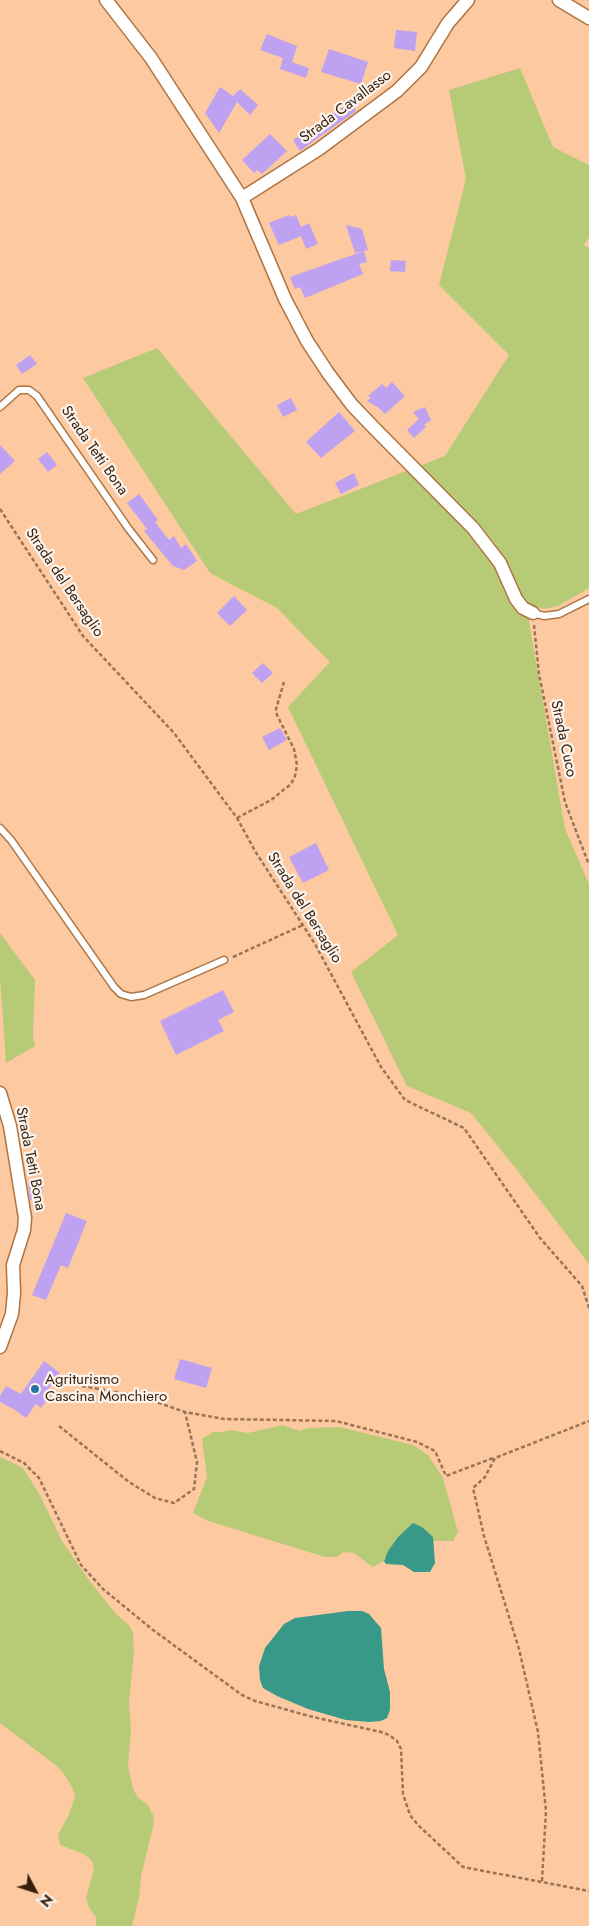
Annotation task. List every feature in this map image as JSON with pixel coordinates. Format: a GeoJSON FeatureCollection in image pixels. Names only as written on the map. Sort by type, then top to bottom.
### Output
{"type":"FeatureCollection","features":[{"type":"Feature","properties":{"kind":"street"},"geometry":{"type":"LineString","coordinates":[[106,0],[151,58],[242,198],[285,299],[307,341],[328,373],[352,405],[473,528],[500,563],[516,599],[523,608],[533,613]]}},
{"type":"Feature","properties":{"kind":"street","name":"Strada Cavallasso"},"geometry":{"type":"LineString","coordinates":[[242,198],[319,149],[397,91],[421,67],[448,23],[468,0]]}},
{"type":"Feature","properties":{"kind":"street"},"geometry":{"type":"LineString","coordinates":[[559,0],[589,18]]}},
{"type":"Feature","properties":{"kind":"street","name":"Strada Tetti Bona"},"geometry":{"type":"LineString","coordinates":[[0,1093],[10,1126],[25,1218],[24,1230],[13,1265],[14,1293],[12,1314],[0,1347]]}},
{"type":"Feature","properties":{"kind":"lane","name":"Strada Tetti Bona"},"geometry":{"type":"LineString","coordinates":[[0,407],[19,390],[29,390],[37,396],[128,528],[153,560]]}},
{"type":"Feature","properties":{"kind":"lane"},"geometry":{"type":"LineString","coordinates":[[533,613],[544,616],[559,614],[589,599]]}},
{"type":"Feature","properties":{"kind":"lane"},"geometry":{"type":"LineString","coordinates":[[0,828],[11,840],[114,987],[121,994],[131,996],[144,995],[224,960]]}},
{"type":"Feature","properties":{"kind":"path","name":"Strada del Bersaglio"},"geometry":{"type":"LineString","coordinates":[[0,509],[83,636],[174,733],[237,818],[255,851],[316,944],[381,1068],[405,1100],[464,1128],[540,1238],[582,1286],[589,1308]]}},
{"type":"Feature","properties":{"kind":"path","name":"Strada Cuco"},"geometry":{"type":"LineString","coordinates":[[533,613],[538,674],[565,802],[589,866]]}},
{"type":"Feature","properties":{"kind":"path"},"geometry":{"type":"LineString","coordinates":[[237,818],[271,800],[291,784],[296,776],[297,765],[294,749],[277,715],[276,709],[284,682]]}},
{"type":"Feature","properties":{"kind":"path"},"geometry":{"type":"LineString","coordinates":[[224,960],[303,925]]}},
{"type":"Feature","properties":{"kind":"path"},"geometry":{"type":"LineString","coordinates":[[82,1386],[139,1396],[185,1412],[224,1419],[336,1422],[417,1442],[434,1451],[446,1476],[589,1422]]}},
{"type":"Feature","properties":{"kind":"path"},"geometry":{"type":"LineString","coordinates":[[59,1426],[129,1482],[154,1498],[174,1503],[194,1489],[197,1462],[185,1412]]}},
{"type":"Feature","properties":{"kind":"path"},"geometry":{"type":"LineString","coordinates":[[0,1452],[24,1463],[39,1478],[81,1565],[103,1589],[153,1630],[242,1695],[255,1701],[313,1718],[389,1735],[397,1741],[402,1749],[403,1794],[410,1815],[449,1855],[464,1867],[589,1891]]}},
{"type":"Feature","properties":{"kind":"path"},"geometry":{"type":"LineString","coordinates":[[495,1458],[485,1477],[473,1488],[484,1536],[519,1649],[538,1732],[546,1811],[542,1881]]}},
{"type":"Feature","properties":{"kind":"green space"},"geometry":{"type":"Polygon","coordinates":[[[520,68],[553,147],[589,165],[589,237],[584,245],[589,248],[589,588],[558,606],[544,609],[526,604],[565,829],[589,884],[589,1264],[471,1113],[407,1086],[351,972],[398,935],[288,707],[330,662],[277,608],[210,573],[83,378],[157,348],[296,514],[445,456],[509,355],[439,285],[466,179],[449,90],[520,68]]]}},
{"type":"Feature","properties":{"kind":"green space"},"geometry":{"type":"Polygon","coordinates":[[[0,933],[35,980],[33,1036],[35,1046],[6,1063],[0,978],[0,933]]]}},
{"type":"Feature","properties":{"kind":"green space"},"geometry":{"type":"Polygon","coordinates":[[[283,1425],[299,1431],[308,1428],[340,1427],[413,1445],[428,1455],[443,1478],[458,1532],[453,1541],[433,1541],[433,1537],[384,1558],[384,1561],[373,1567],[354,1553],[344,1552],[336,1557],[325,1557],[208,1521],[193,1513],[207,1477],[202,1439],[213,1432],[230,1430],[248,1433],[283,1425]]]}},
{"type":"Feature","properties":{"kind":"green space"},"geometry":{"type":"Polygon","coordinates":[[[0,1457],[23,1468],[40,1495],[62,1541],[88,1579],[116,1614],[129,1625],[133,1633],[134,1653],[129,1702],[131,1730],[128,1766],[133,1789],[138,1798],[148,1805],[153,1815],[154,1823],[141,1876],[139,1898],[132,1926],[96,1926],[96,1917],[89,1908],[86,1897],[94,1870],[92,1861],[84,1854],[60,1845],[58,1835],[75,1797],[73,1789],[58,1767],[0,1723],[0,1457]]]}},
{"type":"Feature","properties":{"kind":"water"},"geometry":{"type":"Polygon","coordinates":[[[413,1523],[422,1527],[433,1537],[435,1563],[430,1572],[414,1572],[403,1565],[386,1564],[384,1561],[388,1551],[398,1537],[413,1523]]]}},
{"type":"Feature","properties":{"kind":"water"},"geometry":{"type":"Polygon","coordinates":[[[362,1611],[369,1614],[381,1628],[384,1669],[390,1692],[390,1710],[387,1718],[381,1721],[346,1720],[308,1709],[263,1688],[260,1680],[259,1666],[265,1648],[284,1624],[295,1618],[362,1611]]]}},
{"type":"Feature","properties":{"kind":"building"},"geometry":{"type":"Polygon","coordinates":[[[396,30],[417,32],[415,51],[394,48],[396,30]]]}},
{"type":"Feature","properties":{"kind":"building"},"geometry":{"type":"Polygon","coordinates":[[[267,34],[297,46],[292,62],[309,68],[306,78],[280,69],[283,58],[286,59],[260,50],[267,34]]]}},
{"type":"Feature","properties":{"kind":"building"},"geometry":{"type":"Polygon","coordinates":[[[329,49],[368,62],[361,84],[321,72],[329,49]]]}},
{"type":"Feature","properties":{"kind":"building"},"geometry":{"type":"Polygon","coordinates":[[[220,87],[233,96],[240,89],[258,105],[250,115],[237,102],[219,133],[205,113],[220,87]]]}},
{"type":"Feature","properties":{"kind":"building"},"geometry":{"type":"Polygon","coordinates":[[[351,102],[356,111],[300,151],[293,140],[351,102]]]}},
{"type":"Feature","properties":{"kind":"building"},"geometry":{"type":"Polygon","coordinates":[[[270,134],[287,151],[262,174],[257,170],[254,173],[242,160],[270,134]]]}},
{"type":"Feature","properties":{"kind":"building"},"geometry":{"type":"Polygon","coordinates":[[[289,215],[290,217],[296,215],[301,227],[309,223],[318,244],[306,249],[301,236],[279,245],[269,223],[289,215]]]}},
{"type":"Feature","properties":{"kind":"building"},"geometry":{"type":"Polygon","coordinates":[[[346,225],[362,229],[368,250],[355,253],[346,225]]]}},
{"type":"Feature","properties":{"kind":"building"},"geometry":{"type":"Polygon","coordinates":[[[364,251],[367,262],[359,264],[363,274],[305,298],[300,287],[295,289],[290,277],[364,251]]]}},
{"type":"Feature","properties":{"kind":"building"},"geometry":{"type":"Polygon","coordinates":[[[391,260],[406,261],[405,272],[390,271],[391,260]]]}},
{"type":"Feature","properties":{"kind":"building"},"geometry":{"type":"Polygon","coordinates":[[[30,355],[37,364],[22,374],[16,365],[30,355]]]}},
{"type":"Feature","properties":{"kind":"building"},"geometry":{"type":"Polygon","coordinates":[[[392,382],[405,396],[385,414],[367,401],[371,398],[368,396],[382,384],[386,388],[392,382]]]}},
{"type":"Feature","properties":{"kind":"building"},"geometry":{"type":"Polygon","coordinates":[[[291,398],[297,410],[283,417],[277,405],[291,398]]]}},
{"type":"Feature","properties":{"kind":"building"},"geometry":{"type":"Polygon","coordinates":[[[425,407],[431,420],[424,425],[426,427],[414,438],[407,430],[419,419],[413,412],[425,407]]]}},
{"type":"Feature","properties":{"kind":"building"},"geometry":{"type":"Polygon","coordinates":[[[339,412],[355,431],[321,458],[306,442],[339,412]]]}},
{"type":"Feature","properties":{"kind":"building"},"geometry":{"type":"Polygon","coordinates":[[[0,445],[15,461],[0,474],[0,445]]]}},
{"type":"Feature","properties":{"kind":"building"},"geometry":{"type":"Polygon","coordinates":[[[47,452],[57,465],[48,472],[38,459],[47,452]]]}},
{"type":"Feature","properties":{"kind":"building"},"geometry":{"type":"Polygon","coordinates":[[[354,473],[359,485],[341,494],[335,483],[354,473]]]}},
{"type":"Feature","properties":{"kind":"building"},"geometry":{"type":"Polygon","coordinates":[[[139,494],[158,520],[155,522],[169,540],[174,536],[181,548],[186,544],[197,561],[184,570],[173,566],[144,531],[147,529],[127,503],[139,494]]]}},
{"type":"Feature","properties":{"kind":"building"},"geometry":{"type":"Polygon","coordinates":[[[234,596],[247,610],[230,626],[217,613],[234,596]]]}},
{"type":"Feature","properties":{"kind":"building"},"geometry":{"type":"Polygon","coordinates":[[[263,663],[273,673],[262,683],[252,673],[263,663]]]}},
{"type":"Feature","properties":{"kind":"building"},"geometry":{"type":"Polygon","coordinates":[[[280,728],[287,740],[269,750],[262,737],[280,728]]]}},
{"type":"Feature","properties":{"kind":"building"},"geometry":{"type":"Polygon","coordinates":[[[316,843],[329,870],[303,883],[289,857],[316,843]]]}},
{"type":"Feature","properties":{"kind":"building"},"geometry":{"type":"Polygon","coordinates":[[[223,990],[234,1012],[218,1020],[224,1031],[176,1055],[160,1021],[223,990]]]}},
{"type":"Feature","properties":{"kind":"building"},"geometry":{"type":"Polygon","coordinates":[[[28,1180],[43,1181],[42,1201],[30,1200],[28,1180]]]}},
{"type":"Feature","properties":{"kind":"building"},"geometry":{"type":"Polygon","coordinates":[[[66,1213],[87,1221],[68,1268],[61,1265],[46,1300],[32,1295],[66,1213]]]}},
{"type":"Feature","properties":{"kind":"building"},"geometry":{"type":"Polygon","coordinates":[[[180,1359],[212,1368],[206,1388],[174,1379],[180,1359]]]}},
{"type":"Feature","properties":{"kind":"building"},"geometry":{"type":"Polygon","coordinates":[[[44,1361],[60,1373],[48,1389],[53,1392],[41,1408],[36,1404],[26,1418],[0,1402],[0,1396],[6,1386],[21,1394],[44,1361]]]}},
{"type":"Feature","properties":{"kind":"place","name":"Agriturismo Cascina Monchiero"},"geometry":{"type":"Point","coordinates":[35,1389]}}]}
